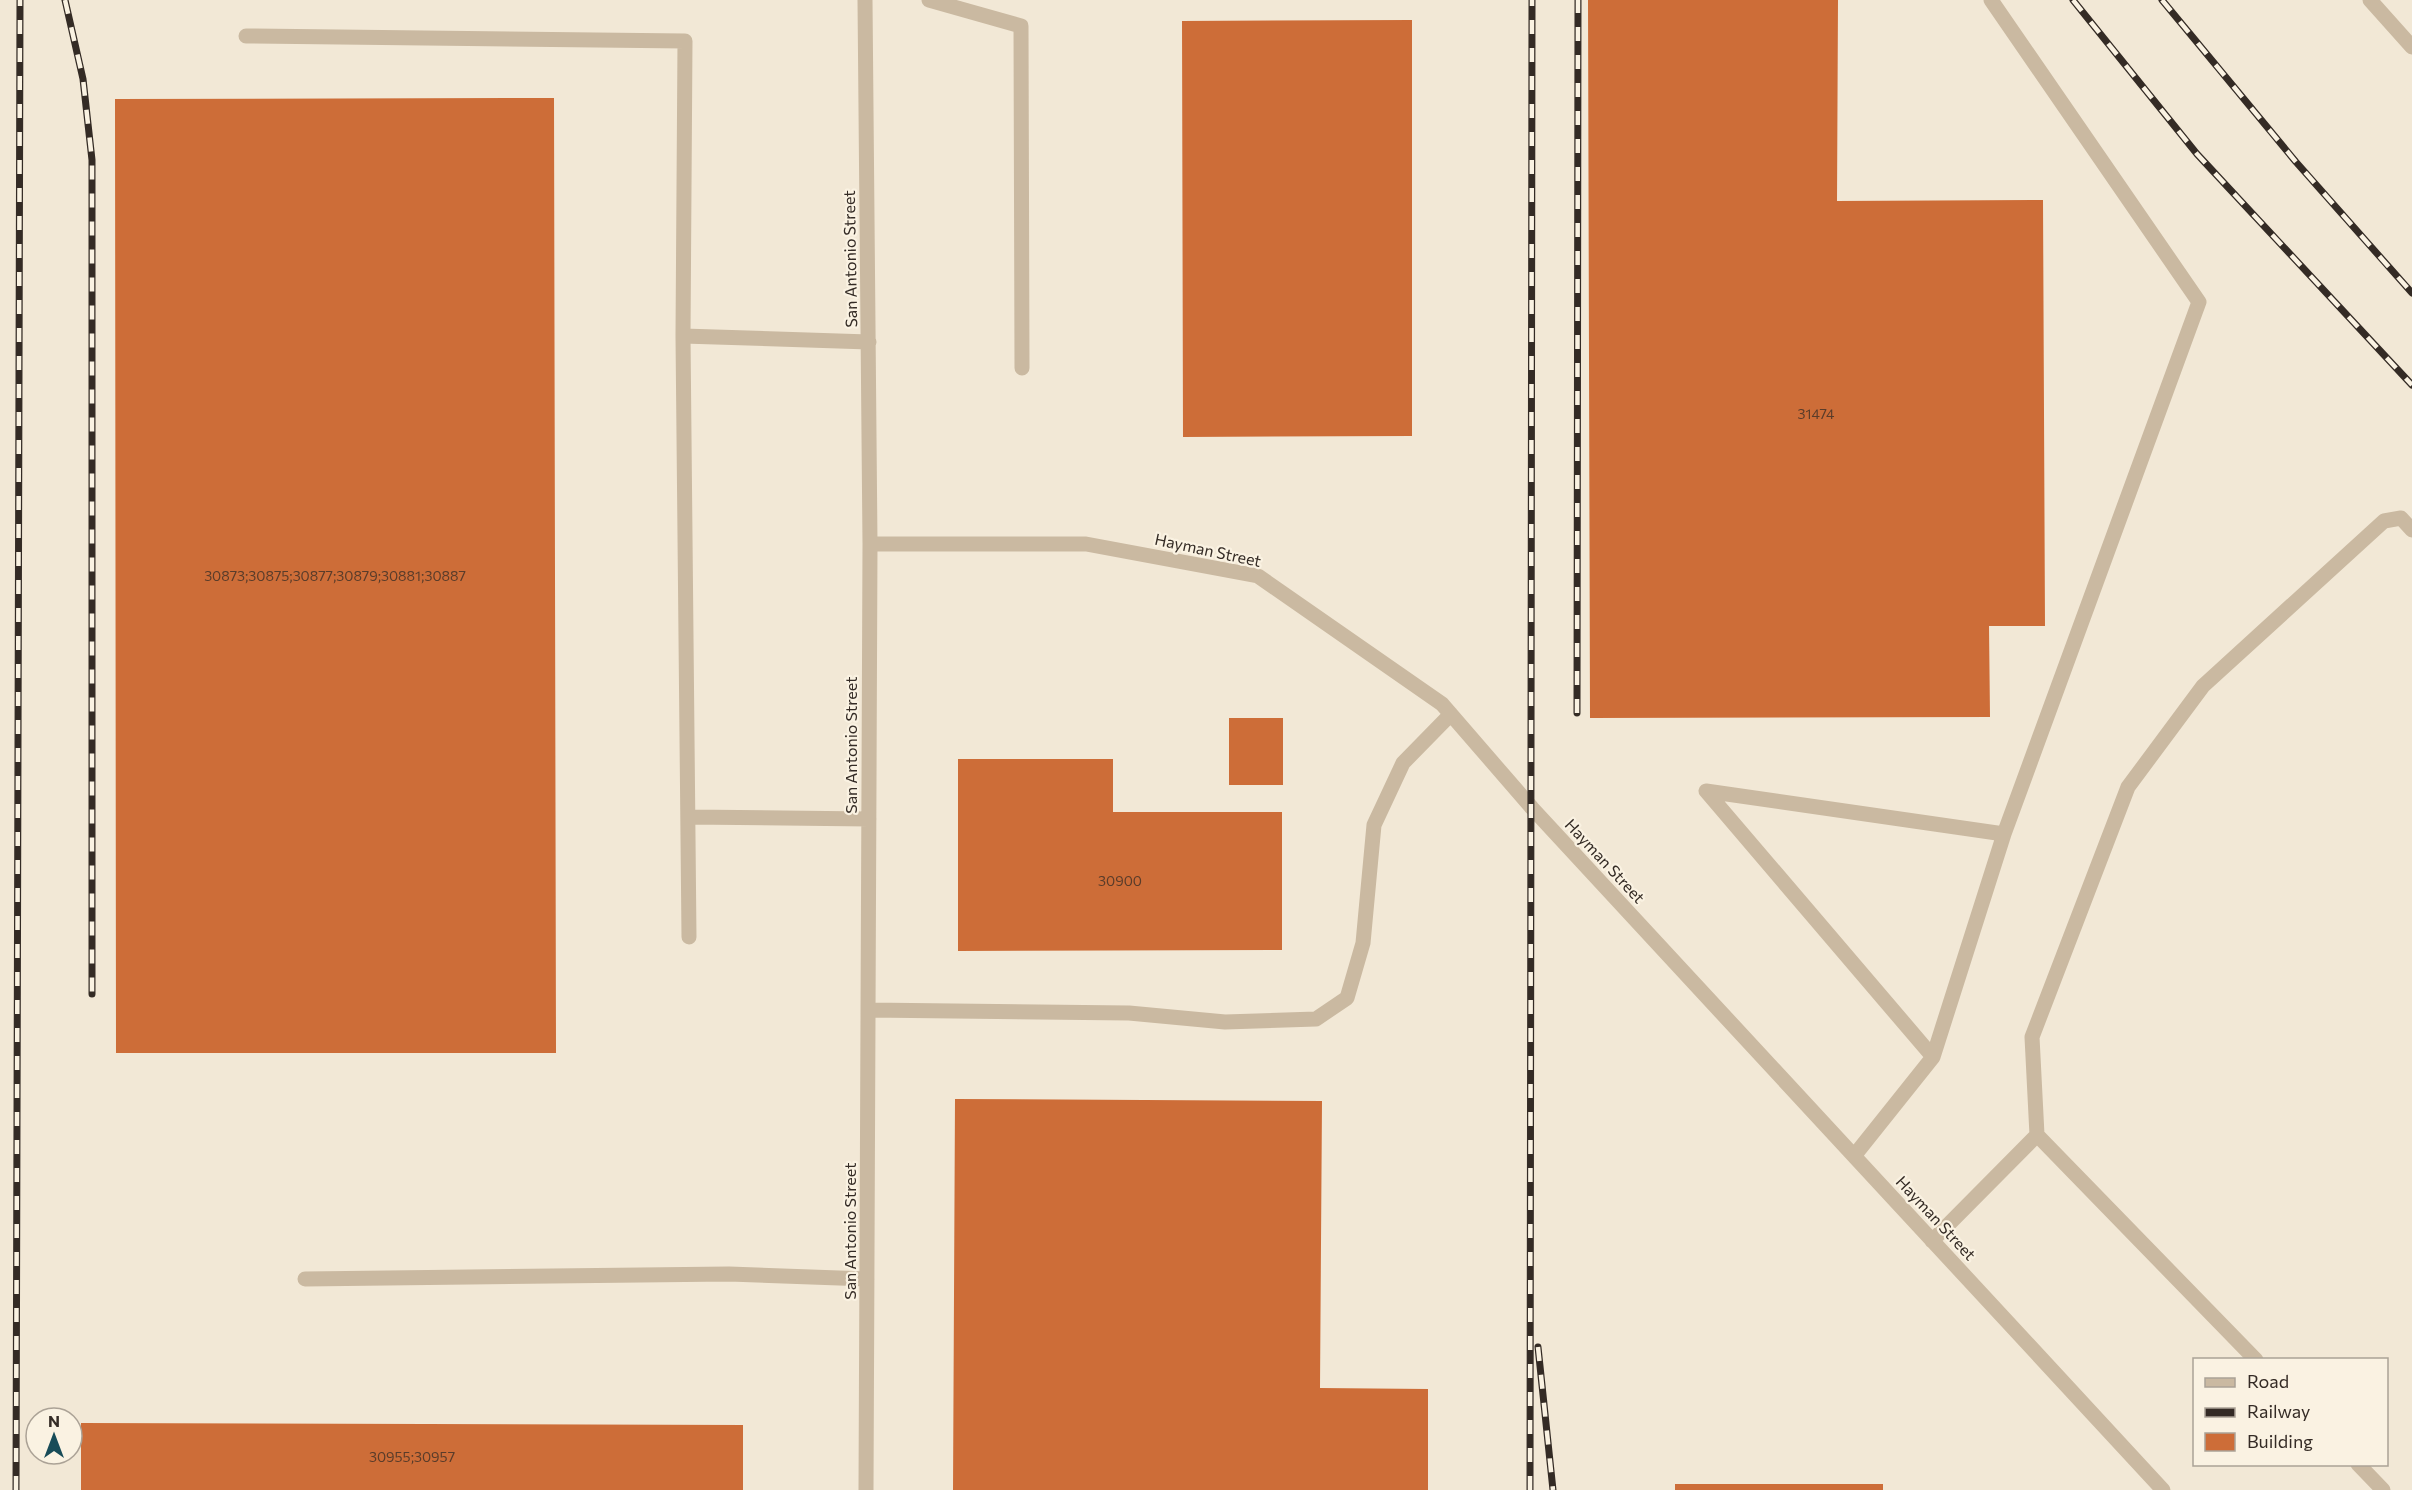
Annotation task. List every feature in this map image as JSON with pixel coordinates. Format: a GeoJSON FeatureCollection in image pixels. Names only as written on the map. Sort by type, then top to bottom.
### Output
{"type":"FeatureCollection","features":[{"type":"Feature","properties":{"kind":"street","name":"San Antonio Street"},"geometry":{"type":"LineString","coordinates":[[865,0],[870,544],[866,1490]]}},
{"type":"Feature","properties":{"kind":"street"},"geometry":{"type":"LineString","coordinates":[[929,0],[1021,26],[1022,368]]}},
{"type":"Feature","properties":{"kind":"street"},"geometry":{"type":"LineString","coordinates":[[1854,1156],[1933,1057],[2004,834],[2199,302],[1991,0]]}},
{"type":"Feature","properties":{"kind":"street"},"geometry":{"type":"LineString","coordinates":[[2370,0],[2412,47]]}},
{"type":"Feature","properties":{"kind":"street"},"geometry":{"type":"LineString","coordinates":[[246,36],[685,41],[683,336],[689,937]]}},
{"type":"Feature","properties":{"kind":"street"},"geometry":{"type":"LineString","coordinates":[[683,336],[868,342]]}},
{"type":"Feature","properties":{"kind":"street"},"geometry":{"type":"LineString","coordinates":[[2255,1358],[2037,1135],[2032,1037],[2128,787],[2203,686],[2384,521],[2401,518],[2412,530]]}},
{"type":"Feature","properties":{"kind":"street","name":"Hayman Street"},"geometry":{"type":"LineString","coordinates":[[870,544],[1086,544],[1258,576],[1442,704],[1532,808],[2163,1490]]}},
{"type":"Feature","properties":{"kind":"street"},"geometry":{"type":"LineString","coordinates":[[868,1010],[1129,1012],[1225,1022],[1316,1019],[1347,998],[1363,943],[1374,825],[1403,763],[1450,714]]}},
{"type":"Feature","properties":{"kind":"street"},"geometry":{"type":"LineString","coordinates":[[1933,1057],[1707,791],[2004,834]]}},
{"type":"Feature","properties":{"kind":"street"},"geometry":{"type":"LineString","coordinates":[[688,817],[869,819]]}},
{"type":"Feature","properties":{"kind":"street"},"geometry":{"type":"LineString","coordinates":[[1932,1241],[2037,1135]]}},
{"type":"Feature","properties":{"kind":"street"},"geometry":{"type":"LineString","coordinates":[[304,1279],[729,1274],[867,1279]]}},
{"type":"Feature","properties":{"kind":"street"},"geometry":{"type":"LineString","coordinates":[[2360,1466],[2383,1490]]}},
{"type":"Feature","properties":{"kind":"building"},"geometry":{"type":"Polygon","coordinates":[[[1588,0],[1838,0],[1837,201],[2043,200],[2045,626],[1989,626],[1990,717],[1590,718],[1588,0]]]}},
{"type":"Feature","properties":{"kind":"building"},"geometry":{"type":"Polygon","coordinates":[[[1412,20],[1412,436],[1183,437],[1182,21],[1412,20]]]}},
{"type":"Feature","properties":{"kind":"building"},"geometry":{"type":"Polygon","coordinates":[[[554,98],[556,1053],[116,1053],[115,99],[554,98]]]}},
{"type":"Feature","properties":{"kind":"building"},"geometry":{"type":"Polygon","coordinates":[[[1229,718],[1283,718],[1283,785],[1229,785],[1229,718]]]}},
{"type":"Feature","properties":{"kind":"building"},"geometry":{"type":"Polygon","coordinates":[[[958,759],[1113,759],[1113,812],[1282,812],[1282,950],[958,951],[958,759]]]}},
{"type":"Feature","properties":{"kind":"building"},"geometry":{"type":"Polygon","coordinates":[[[955,1099],[1322,1101],[1320,1388],[1428,1389],[1428,1490],[953,1490],[955,1099]]]}},
{"type":"Feature","properties":{"kind":"building"},"geometry":{"type":"Polygon","coordinates":[[[84,1423],[743,1425],[743,1490],[81,1490],[81,1466],[84,1466],[84,1423]]]}},
{"type":"Feature","properties":{"kind":"building"},"geometry":{"type":"Polygon","coordinates":[[[1675,1484],[1883,1484],[1883,1490],[1675,1490],[1675,1484]]]}},
{"type":"Feature","properties":{"kind":"railway"},"geometry":{"type":"LineString","coordinates":[[16,1490],[20,0]]}},
{"type":"Feature","properties":{"kind":"railway"},"geometry":{"type":"LineString","coordinates":[[65,0],[83,79],[92,160],[92,994]]}},
{"type":"Feature","properties":{"kind":"railway"},"geometry":{"type":"LineString","coordinates":[[1530,1490],[1532,0]]}},
{"type":"Feature","properties":{"kind":"railway"},"geometry":{"type":"LineString","coordinates":[[1577,713],[1578,0]]}},
{"type":"Feature","properties":{"kind":"railway"},"geometry":{"type":"LineString","coordinates":[[2073,0],[2197,154],[2412,385]]}},
{"type":"Feature","properties":{"kind":"railway"},"geometry":{"type":"LineString","coordinates":[[2162,0],[2296,162],[2412,293]]}},
{"type":"Feature","properties":{"kind":"railway"},"geometry":{"type":"LineString","coordinates":[[1538,1347],[1553,1490]]}}]}
